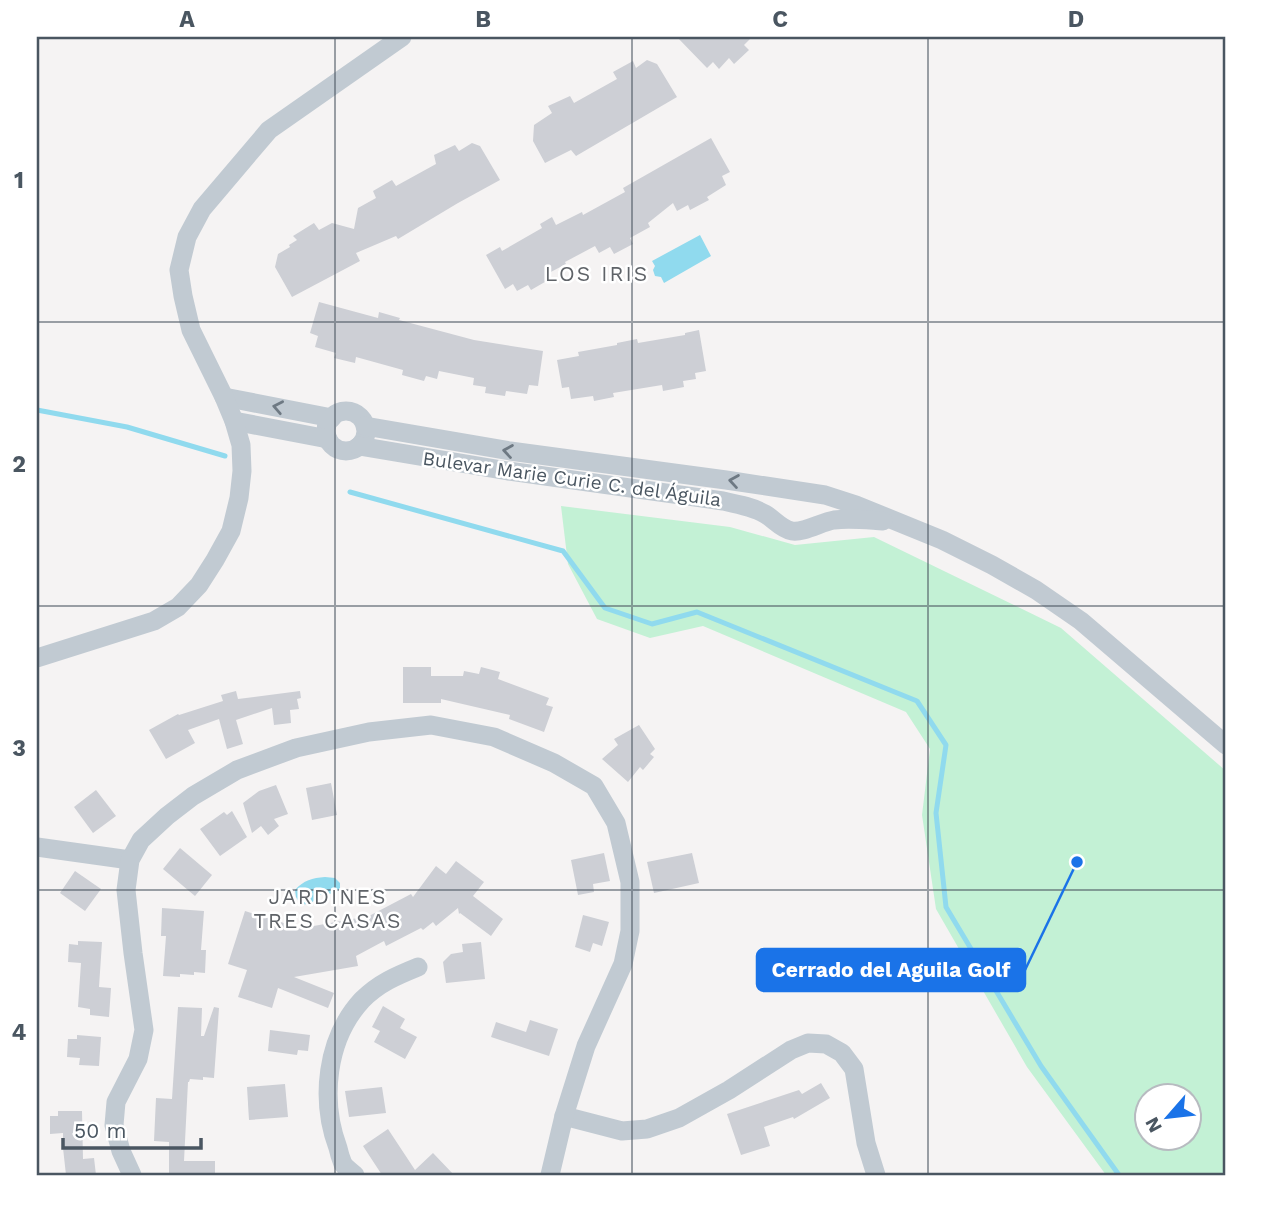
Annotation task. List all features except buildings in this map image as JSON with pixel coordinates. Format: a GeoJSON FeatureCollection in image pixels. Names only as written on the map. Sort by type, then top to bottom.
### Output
{"type":"FeatureCollection","features":[{"type":"Feature","properties":{"kind":"street"},"geometry":{"type":"LineString","coordinates":[[37,658],[154,621],[178,607],[199,585],[231,531],[239,498],[241,445],[225,397],[191,330],[179,270],[187,237],[202,208],[269,130],[402,37]]}},
{"type":"Feature","properties":{"kind":"street"},"geometry":{"type":"LineString","coordinates":[[225,397],[332,418]]}},
{"type":"Feature","properties":{"kind":"street"},"geometry":{"type":"LineString","coordinates":[[351,412],[357,415],[365,426],[365,439],[349,451],[342,451],[328,439],[327,427],[339,413],[351,412]]}},
{"type":"Feature","properties":{"kind":"street"},"geometry":{"type":"LineString","coordinates":[[234,421],[328,439]]}},
{"type":"Feature","properties":{"kind":"street","name":"Bulevar Marie Curie C. del Águila"},"geometry":{"type":"LineString","coordinates":[[365,426],[510,451],[825,495],[856,505],[942,540],[1036,590],[1081,621],[1226,745]]}},
{"type":"Feature","properties":{"kind":"street","name":"Bulevar Marie Curie C. del Águila"},"geometry":{"type":"LineString","coordinates":[[359,446],[508,471],[739,504],[765,514],[793,531],[835,520],[894,521]]}},
{"type":"Feature","properties":{"kind":"street"},"geometry":{"type":"LineString","coordinates":[[781,526],[777,518],[776,504],[784,493],[796,491],[812,502],[814,510],[811,522],[804,529]]}},
{"type":"Feature","properties":{"kind":"street"},"geometry":{"type":"LineString","coordinates":[[132,1175],[114,1125],[116,1102],[138,1059],[144,1030],[126,890],[131,860],[141,840],[193,796],[237,770],[296,748],[369,732],[431,725],[494,737],[554,763],[594,786],[616,822],[630,882],[630,931],[623,964],[586,1046],[564,1116],[550,1175]]}},
{"type":"Feature","properties":{"kind":"street"},"geometry":{"type":"LineString","coordinates":[[37,847],[131,860]]}},
{"type":"Feature","properties":{"kind":"street"},"geometry":{"type":"LineString","coordinates":[[355,1175],[343,1164],[332,1132],[327,1102],[331,1063],[343,1026],[362,1000],[386,980],[418,967]]}},
{"type":"Feature","properties":{"kind":"street"},"geometry":{"type":"LineString","coordinates":[[564,1116],[622,1131],[647,1129],[679,1118],[729,1090],[791,1049],[808,1043],[826,1044],[842,1053],[854,1069],[866,1143],[876,1175]]}},
{"type":"Feature","properties":{"kind":"green space"},"geometry":{"type":"Polygon","coordinates":[[[561,506],[730,527],[795,545],[874,537],[1061,628],[1226,771],[1226,1175],[1106,1175],[1027,1067],[936,909],[922,815],[930,749],[906,712],[703,626],[650,638],[597,619],[568,564],[561,506]]]}},
{"type":"Feature","properties":{"kind":"water"},"geometry":{"type":"Polygon","coordinates":[[[700,235],[711,256],[664,283],[661,277],[655,276],[652,261],[700,235]]]}},
{"type":"Feature","properties":{"kind":"water"},"geometry":{"type":"Polygon","coordinates":[[[335,878],[340,883],[340,888],[333,894],[324,893],[309,904],[300,904],[295,890],[308,880],[335,878]]]}},
{"type":"Feature","properties":{"kind":"waterway"},"geometry":{"type":"LineString","coordinates":[[37,410],[127,427],[225,456]]}},
{"type":"Feature","properties":{"kind":"waterway"},"geometry":{"type":"LineString","coordinates":[[350,492],[563,551],[605,608],[652,624],[697,612],[917,701],[946,745],[936,813],[946,907],[1041,1066],[1119,1175]]}},
{"type":"Feature","properties":{"kind":"place","name":"Cerrado del Aguila Golf"},"geometry":{"type":"Point","coordinates":[1077,862]}},
{"type":"Feature","properties":{"kind":"district","name":"LOS IRIS"},"geometry":{"type":"Point","coordinates":[597,273]}},
{"type":"Feature","properties":{"kind":"district","name":"JARDINES TRES CASAS"},"geometry":{"type":"Point","coordinates":[328,908]}}]}
